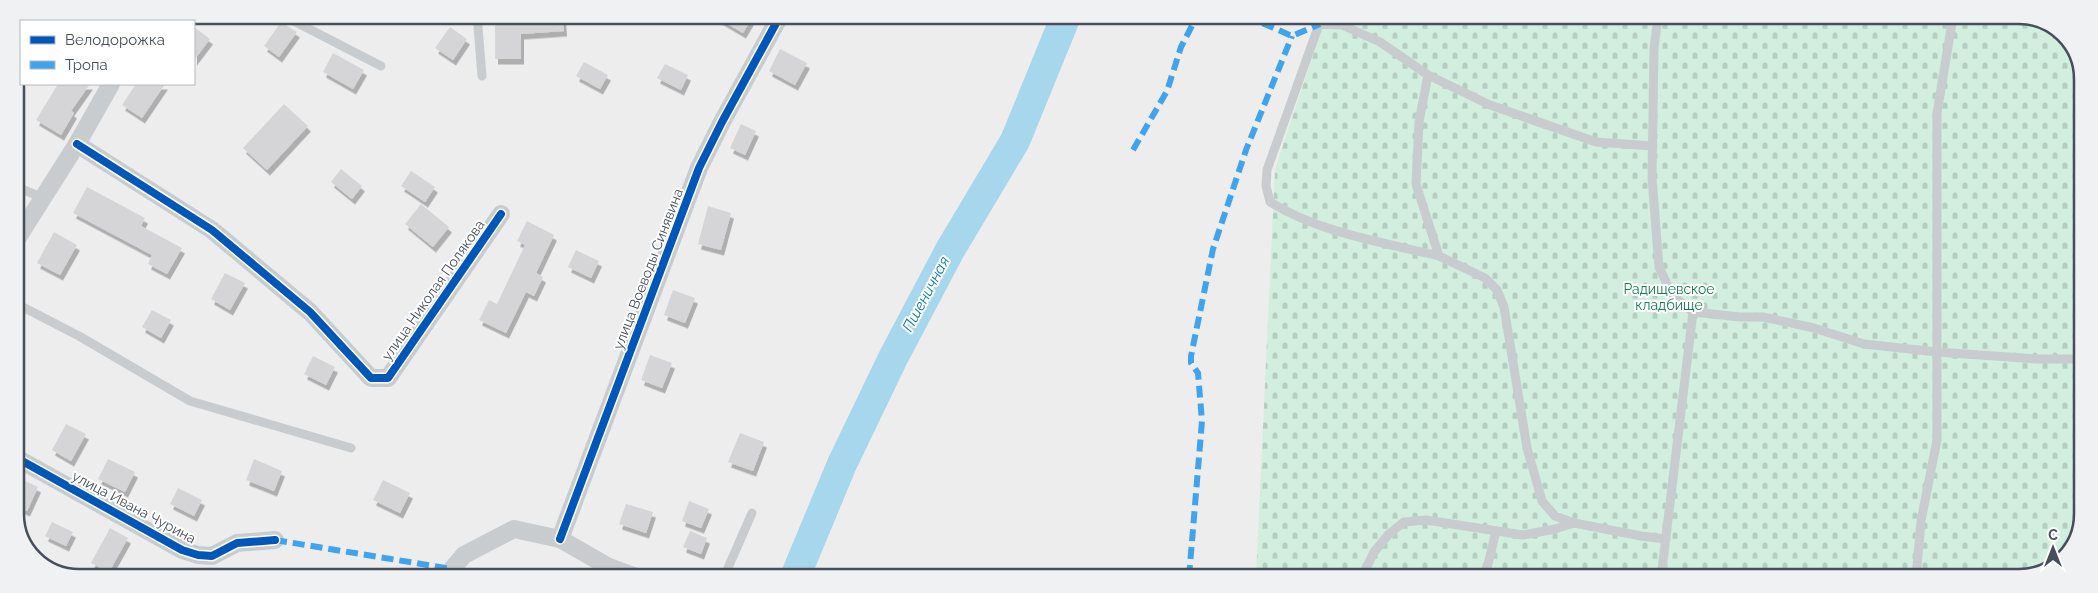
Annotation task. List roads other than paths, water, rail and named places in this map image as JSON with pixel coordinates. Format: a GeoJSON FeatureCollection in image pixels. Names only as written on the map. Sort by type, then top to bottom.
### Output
{"type":"FeatureCollection","features":[{"type":"Feature","properties":{"kind":"street","name":"улица Воеводы Синявина"},"geometry":{"type":"LineString","coordinates":[[560,540],[700,168],[722,122],[776,24]]}},
{"type":"Feature","properties":{"kind":"street"},"geometry":{"type":"LineString","coordinates":[[24,228],[77,144],[110,85]]}},
{"type":"Feature","properties":{"kind":"street","name":"улица Николая Полякова"},"geometry":{"type":"LineString","coordinates":[[77,144],[212,230],[310,312],[372,378],[388,378],[501,214]]}},
{"type":"Feature","properties":{"kind":"street","name":"улица Ивана Чурина"},"geometry":{"type":"LineString","coordinates":[[24,462],[182,550],[198,555],[212,556],[237,543],[275,540]]}},
{"type":"Feature","properties":{"kind":"street"},"geometry":{"type":"LineString","coordinates":[[452,569],[464,555],[514,529],[560,540],[615,569]]}},
{"type":"Feature","properties":{"kind":"lane"},"geometry":{"type":"LineString","coordinates":[[299,24],[381,66]]}},
{"type":"Feature","properties":{"kind":"lane"},"geometry":{"type":"LineString","coordinates":[[478,24],[482,76]]}},
{"type":"Feature","properties":{"kind":"lane"},"geometry":{"type":"LineString","coordinates":[[1320,24],[1267,170],[1266,186],[1270,202],[1285,211],[1327,228],[1439,256],[1485,278],[1497,290],[1504,307],[1527,448],[1542,501],[1555,516],[1574,523],[1666,539]]}},
{"type":"Feature","properties":{"kind":"lane"},"geometry":{"type":"LineString","coordinates":[[1338,24],[1380,42],[1428,75],[1490,105],[1596,142],[1653,146]]}},
{"type":"Feature","properties":{"kind":"lane"},"geometry":{"type":"LineString","coordinates":[[1657,24],[1654,48],[1652,178],[1659,267],[1672,295],[1693,312],[1740,317],[1763,317],[1814,328],[1864,344],[1937,352],[2037,359],[2074,359]]}},
{"type":"Feature","properties":{"kind":"lane"},"geometry":{"type":"LineString","coordinates":[[1917,569],[1921,521],[1937,440],[1937,113],[1952,24]]}},
{"type":"Feature","properties":{"kind":"lane"},"geometry":{"type":"LineString","coordinates":[[1428,75],[1419,122],[1416,184],[1439,256]]}},
{"type":"Feature","properties":{"kind":"lane"},"geometry":{"type":"LineString","coordinates":[[24,190],[43,198]]}},
{"type":"Feature","properties":{"kind":"lane"},"geometry":{"type":"LineString","coordinates":[[24,308],[78,336],[190,401],[351,448]]}},
{"type":"Feature","properties":{"kind":"lane"},"geometry":{"type":"LineString","coordinates":[[1662,569],[1693,312]]}},
{"type":"Feature","properties":{"kind":"lane"},"geometry":{"type":"LineString","coordinates":[[728,569],[752,513]]}},
{"type":"Feature","properties":{"kind":"lane"},"geometry":{"type":"LineString","coordinates":[[1366,569],[1374,552],[1389,534],[1404,522],[1426,520],[1523,535],[1574,523]]}},
{"type":"Feature","properties":{"kind":"lane"},"geometry":{"type":"LineString","coordinates":[[1487,569],[1496,531]]}},
{"type":"Feature","properties":{"kind":"waterway","name":"Пшеничная"},"geometry":{"type":"LineString","coordinates":[[798,569],[842,464],[893,358],[950,250],[1015,141],[1063,24]]}},
{"type":"Feature","properties":{"kind":"park label","name":"Радищевское кладбище"},"geometry":{"type":"Point","coordinates":[1669,298]}}]}
